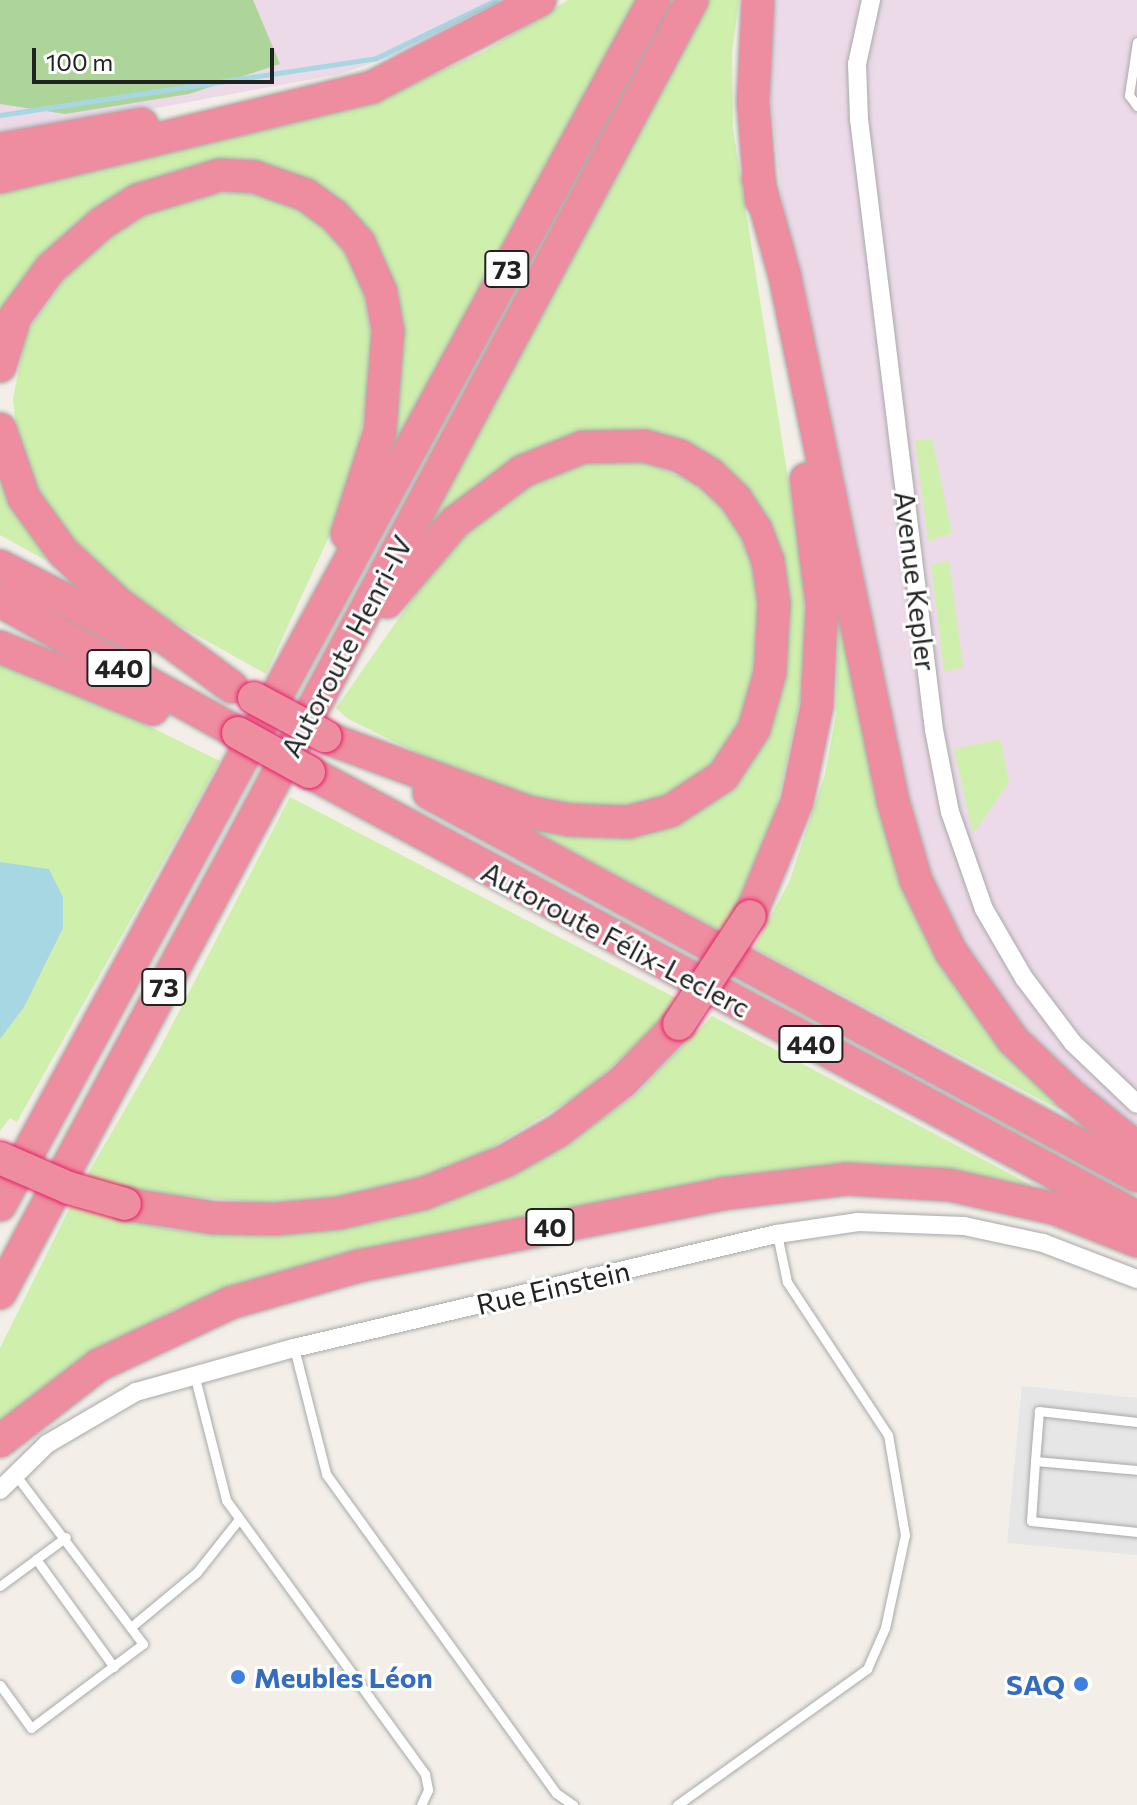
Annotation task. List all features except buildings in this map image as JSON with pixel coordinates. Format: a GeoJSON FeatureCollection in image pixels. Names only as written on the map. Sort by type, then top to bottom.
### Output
{"type":"FeatureCollection","features":[{"type":"Feature","properties":{"kind":"highway"},"geometry":{"type":"LineString","coordinates":[[0,177],[332,99],[399,77],[540,0]]}},
{"type":"Feature","properties":{"kind":"highway","name":"Autoroute Henri-IV"},"geometry":{"type":"LineString","coordinates":[[0,1205],[654,0]]}},
{"type":"Feature","properties":{"kind":"highway","name":"Autoroute Henri-IV"},"geometry":{"type":"LineString","coordinates":[[0,1295],[692,0]]}},
{"type":"Feature","properties":{"kind":"highway"},"geometry":{"type":"LineString","coordinates":[[0,1158],[125,1204],[214,1218],[276,1219],[339,1213],[425,1193],[505,1161],[558,1131],[622,1082],[679,1024],[750,916],[805,773],[822,638],[816,538],[758,179],[753,101],[758,0]]}},
{"type":"Feature","properties":{"kind":"highway"},"geometry":{"type":"LineString","coordinates":[[0,149],[301,95],[459,45]]}},
{"type":"Feature","properties":{"kind":"highway"},"geometry":{"type":"LineString","coordinates":[[0,366],[15,317],[51,268],[102,223],[173,186],[220,175],[263,179],[306,195],[348,228],[381,292],[389,349],[384,409],[360,498],[294,666]]}},
{"type":"Feature","properties":{"kind":"highway"},"geometry":{"type":"LineString","coordinates":[[758,179],[785,277],[893,801],[916,880],[958,965],[1013,1040],[1137,1148]]}},
{"type":"Feature","properties":{"kind":"highway"},"geometry":{"type":"LineString","coordinates":[[0,429],[24,498],[63,552],[97,587],[243,692],[330,739],[549,817],[610,823],[670,811],[723,776],[744,748],[761,710],[774,626],[763,545],[736,499],[680,456],[629,444],[568,452],[523,471],[455,522],[409,572],[328,682]]}},
{"type":"Feature","properties":{"kind":"highway","name":"440"},"geometry":{"type":"LineString","coordinates":[[0,566],[243,692]]}},
{"type":"Feature","properties":{"kind":"highway","name":"440"},"geometry":{"type":"LineString","coordinates":[[0,601],[234,740]]}},
{"type":"Feature","properties":{"kind":"highway"},"geometry":{"type":"LineString","coordinates":[[0,647],[234,740]]}},
{"type":"Feature","properties":{"kind":"highway","name":"Autoroute Félix-Leclerc"},"geometry":{"type":"LineString","coordinates":[[330,739],[1137,1176]]}},
{"type":"Feature","properties":{"kind":"highway","name":"Autoroute Félix-Leclerc"},"geometry":{"type":"LineString","coordinates":[[234,740],[1137,1217]]}},
{"type":"Feature","properties":{"kind":"highway","name":"40"},"geometry":{"type":"LineString","coordinates":[[0,1441],[99,1365],[173,1325],[240,1299],[359,1266],[721,1194],[846,1179],[949,1185],[1056,1209],[1137,1241]]}},
{"type":"Feature","properties":{"kind":"street","name":"Avenue Kepler"},"geometry":{"type":"LineString","coordinates":[[871,0],[857,64],[859,119],[934,730],[950,812],[984,909],[1024,978],[1073,1043],[1137,1104]]}},
{"type":"Feature","properties":{"kind":"street","name":"Rue Einstein"},"geometry":{"type":"LineString","coordinates":[[0,1490],[47,1444],[105,1407],[194,1374],[777,1234],[871,1221],[964,1226],[1054,1246],[1137,1279]]}},
{"type":"Feature","properties":{"kind":"lane"},"geometry":{"type":"LineString","coordinates":[[1137,42],[1129,95],[1137,106]]}},
{"type":"Feature","properties":{"kind":"lane"},"geometry":{"type":"LineString","coordinates":[[677,1805],[867,1669],[885,1628],[905,1535],[888,1435],[787,1282],[777,1234]]}},
{"type":"Feature","properties":{"kind":"lane"},"geometry":{"type":"LineString","coordinates":[[294,1348],[326,1474],[556,1793],[573,1805]]}},
{"type":"Feature","properties":{"kind":"lane"},"geometry":{"type":"LineString","coordinates":[[194,1374],[226,1500],[425,1774],[428,1790],[421,1805]]}},
{"type":"Feature","properties":{"kind":"lane"},"geometry":{"type":"LineString","coordinates":[[1137,1422],[1039,1411],[1031,1521],[1137,1532]]}},
{"type":"Feature","properties":{"kind":"lane"},"geometry":{"type":"LineString","coordinates":[[1035,1461],[1137,1470]]}},
{"type":"Feature","properties":{"kind":"lane"},"geometry":{"type":"LineString","coordinates":[[0,1685],[31,1728],[143,1644],[66,1537],[15,1474]]}},
{"type":"Feature","properties":{"kind":"lane"},"geometry":{"type":"LineString","coordinates":[[131,1627],[197,1572],[239,1519]]}},
{"type":"Feature","properties":{"kind":"lane"},"geometry":{"type":"LineString","coordinates":[[0,1586],[66,1537]]}},
{"type":"Feature","properties":{"kind":"lane"},"geometry":{"type":"LineString","coordinates":[[36,1559],[114,1667]]}},
{"type":"Feature","properties":{"kind":"shaded area"},"geometry":{"type":"Polygon","coordinates":[[[0,0],[505,0],[409,50],[340,74],[0,137],[0,0]]]}},
{"type":"Feature","properties":{"kind":"shaded area"},"geometry":{"type":"Polygon","coordinates":[[[773,0],[1137,0],[1137,1132],[1036,1044],[969,955],[920,846],[885,704],[782,201],[767,63],[773,0]]]}},
{"type":"Feature","properties":{"kind":"shaded area"},"geometry":{"type":"Polygon","coordinates":[[[1022,1386],[1137,1398],[1137,1555],[1007,1543],[1022,1386]]]}},
{"type":"Feature","properties":{"kind":"green space"},"geometry":{"type":"Polygon","coordinates":[[[0,0],[253,0],[280,64],[189,94],[65,114],[0,104],[0,0]]]}},
{"type":"Feature","properties":{"kind":"green space"},"geometry":{"type":"Polygon","coordinates":[[[568,0],[643,0],[382,484],[389,437],[356,219],[201,165],[173,172],[114,198],[0,329],[0,193],[296,122],[395,92],[485,51],[568,0]]]}},
{"type":"Feature","properties":{"kind":"green space"},"geometry":{"type":"Polygon","coordinates":[[[707,0],[739,0],[732,53],[733,129],[803,573],[805,633],[801,695],[772,827],[728,924],[717,929],[505,816],[635,830],[758,744],[763,522],[610,433],[429,534],[423,530],[707,0]]]}},
{"type":"Feature","properties":{"kind":"green space"},"geometry":{"type":"Polygon","coordinates":[[[240,192],[293,203],[319,222],[344,250],[361,278],[374,354],[358,450],[337,519],[266,674],[166,618],[109,576],[66,534],[34,483],[17,437],[13,399],[26,333],[70,272],[117,232],[158,208],[198,195],[240,192]]]}},
{"type":"Feature","properties":{"kind":"green space"},"geometry":{"type":"Polygon","coordinates":[[[932,439],[952,533],[928,541],[915,440],[932,439]]]}},
{"type":"Feature","properties":{"kind":"green space"},"geometry":{"type":"Polygon","coordinates":[[[646,462],[704,487],[728,510],[758,577],[762,618],[752,694],[727,749],[704,775],[645,805],[612,809],[540,800],[450,769],[348,719],[336,708],[441,558],[491,511],[533,483],[580,463],[646,462]]]}},
{"type":"Feature","properties":{"kind":"green space"},"geometry":{"type":"Polygon","coordinates":[[[0,467],[50,554],[45,560],[0,535],[0,467]]]}},
{"type":"Feature","properties":{"kind":"green space"},"geometry":{"type":"Polygon","coordinates":[[[949,561],[963,667],[944,672],[931,564],[949,561]]]}},
{"type":"Feature","properties":{"kind":"green space"},"geometry":{"type":"Polygon","coordinates":[[[839,606],[889,836],[1064,1101],[1058,1109],[754,948],[790,880],[825,774],[836,715],[839,606]]]}},
{"type":"Feature","properties":{"kind":"green space"},"geometry":{"type":"Polygon","coordinates":[[[0,663],[63,684],[220,761],[17,1122],[10,1118],[0,1131],[0,663]]]}},
{"type":"Feature","properties":{"kind":"green space"},"geometry":{"type":"Polygon","coordinates":[[[1000,739],[1009,782],[973,834],[954,749],[1000,739]]]}},
{"type":"Feature","properties":{"kind":"green space"},"geometry":{"type":"Polygon","coordinates":[[[290,797],[676,998],[658,1024],[585,1091],[472,1159],[409,1181],[341,1197],[265,1203],[148,1193],[86,1177],[158,1052],[290,797]]]}},
{"type":"Feature","properties":{"kind":"green space"},"geometry":{"type":"Polygon","coordinates":[[[712,1016],[1031,1185],[1028,1191],[936,1172],[322,1265],[178,1308],[95,1352],[0,1426],[0,1348],[72,1203],[169,1229],[226,1234],[299,1233],[375,1222],[442,1204],[559,1148],[633,1097],[712,1016]]]}},
{"type":"Feature","properties":{"kind":"water"},"geometry":{"type":"Polygon","coordinates":[[[0,862],[49,869],[63,897],[63,928],[24,1007],[0,1039],[0,862]]]}},
{"type":"Feature","properties":{"kind":"waterway"},"geometry":{"type":"LineString","coordinates":[[0,115],[376,58],[496,0]]}},
{"type":"Feature","properties":{"kind":"place","name":"Meubles Léon"},"geometry":{"type":"Point","coordinates":[238,1677]}},
{"type":"Feature","properties":{"kind":"place","name":"SAQ"},"geometry":{"type":"Point","coordinates":[1081,1684]}}]}
